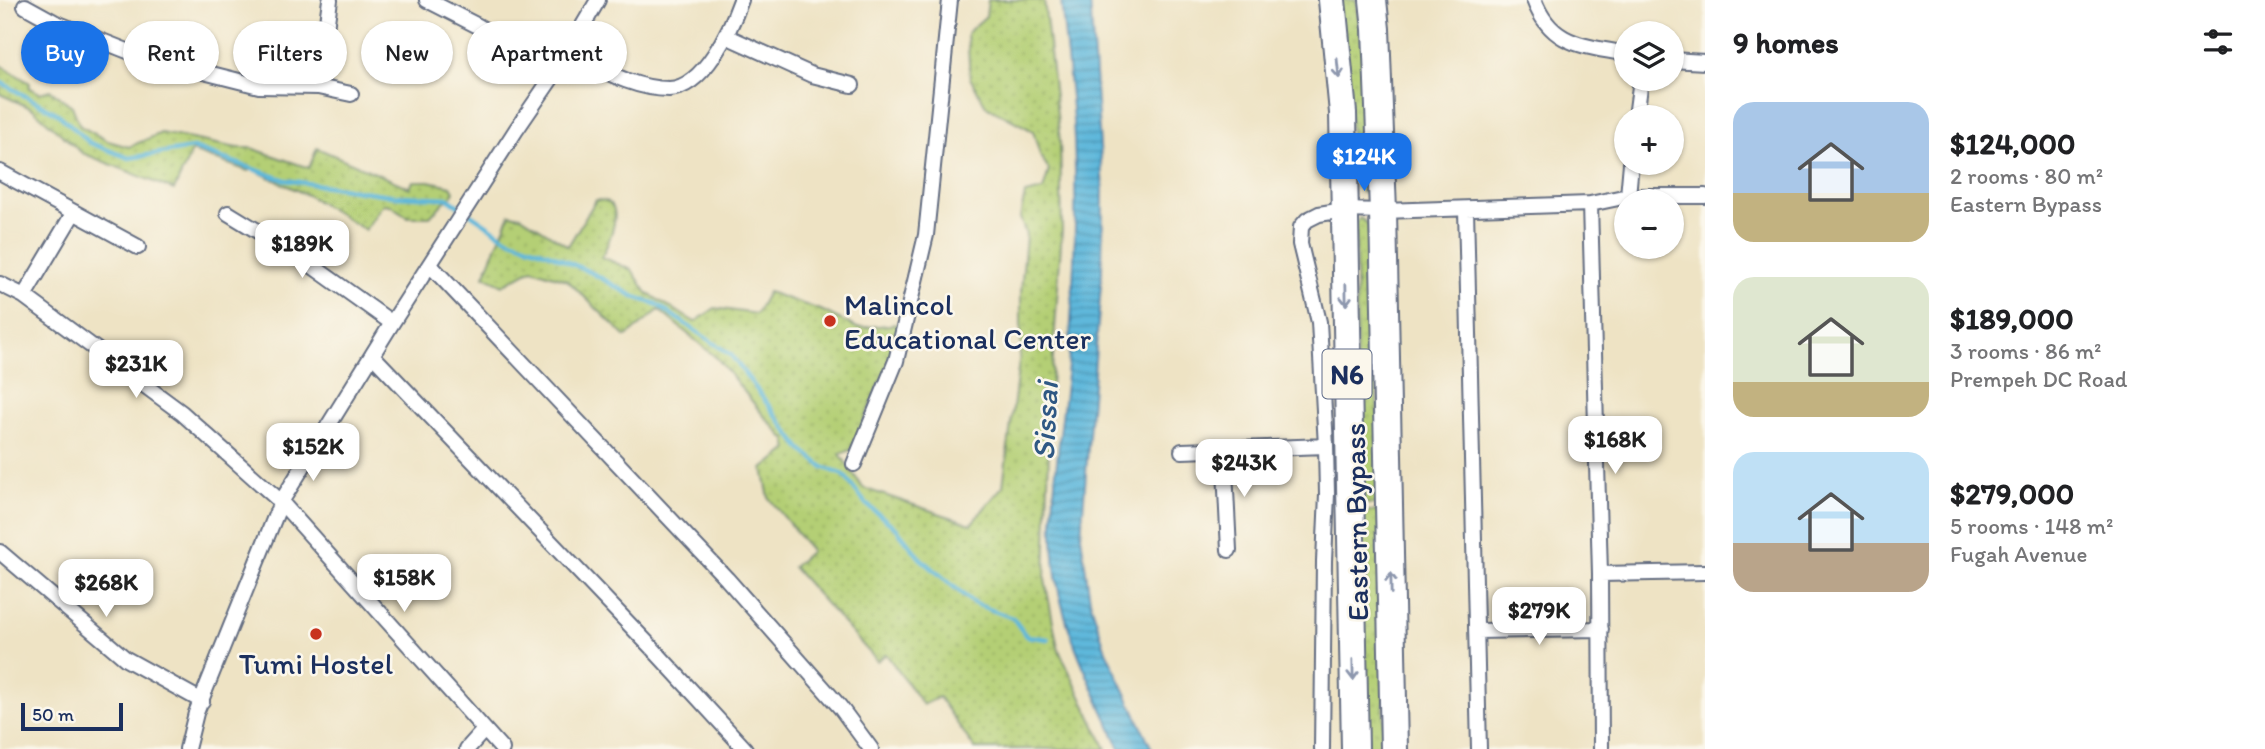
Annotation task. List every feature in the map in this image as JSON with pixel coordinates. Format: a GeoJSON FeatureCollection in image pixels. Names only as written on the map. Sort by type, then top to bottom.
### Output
{"type":"FeatureCollection","features":[{"type":"Feature","properties":{"kind":"highway","name":"Eastern Bypass"},"geometry":{"type":"LineString","coordinates":[[1332,0],[1343,113],[1355,749]]}},
{"type":"Feature","properties":{"kind":"highway","name":"Eastern Bypass"},"geometry":{"type":"LineString","coordinates":[[1373,0],[1383,211],[1394,749]]}},
{"type":"Feature","properties":{"kind":"street"},"geometry":{"type":"LineString","coordinates":[[318,87],[330,0]]}},
{"type":"Feature","properties":{"kind":"street"},"geometry":{"type":"LineString","coordinates":[[427,0],[468,21]]}},
{"type":"Feature","properties":{"kind":"street"},"geometry":{"type":"LineString","coordinates":[[586,21],[598,0]]}},
{"type":"Feature","properties":{"kind":"street"},"geometry":{"type":"LineString","coordinates":[[627,81],[668,89],[685,84],[705,67],[726,36],[741,0]]}},
{"type":"Feature","properties":{"kind":"street"},"geometry":{"type":"LineString","coordinates":[[854,464],[895,361],[926,235],[950,0]]}},
{"type":"Feature","properties":{"kind":"street"},"geometry":{"type":"LineString","coordinates":[[1534,0],[1548,27],[1562,37],[1578,44],[1614,52]]}},
{"type":"Feature","properties":{"kind":"street"},"geometry":{"type":"LineString","coordinates":[[25,6],[54,22],[140,56],[259,86],[318,87],[351,94]]}},
{"type":"Feature","properties":{"kind":"street"},"geometry":{"type":"LineString","coordinates":[[726,36],[812,75],[852,85]]}},
{"type":"Feature","properties":{"kind":"street"},"geometry":{"type":"LineString","coordinates":[[1684,61],[1705,62]]}},
{"type":"Feature","properties":{"kind":"street"},"geometry":{"type":"LineString","coordinates":[[187,749],[196,713],[281,502],[392,323],[548,84]]}},
{"type":"Feature","properties":{"kind":"street"},"geometry":{"type":"LineString","coordinates":[[0,172],[138,247]]}},
{"type":"Feature","properties":{"kind":"street"},"geometry":{"type":"LineString","coordinates":[[1684,196],[1705,196]]}},
{"type":"Feature","properties":{"kind":"street"},"geometry":{"type":"LineString","coordinates":[[1322,749],[1326,446],[1319,322],[1302,254],[1301,227],[1307,220],[1319,214],[1344,210],[1590,204],[1614,199]]}},
{"type":"Feature","properties":{"kind":"street"},"geometry":{"type":"LineString","coordinates":[[1590,204],[1600,574],[1601,749]]}},
{"type":"Feature","properties":{"kind":"street"},"geometry":{"type":"LineString","coordinates":[[1466,209],[1479,749]]}},
{"type":"Feature","properties":{"kind":"street"},"geometry":{"type":"LineString","coordinates":[[24,296],[74,212]]}},
{"type":"Feature","properties":{"kind":"street"},"geometry":{"type":"LineString","coordinates":[[228,213],[298,255],[392,323]]}},
{"type":"Feature","properties":{"kind":"street"},"geometry":{"type":"LineString","coordinates":[[430,265],[727,579],[840,707],[871,749]]}},
{"type":"Feature","properties":{"kind":"street"},"geometry":{"type":"LineString","coordinates":[[0,284],[24,296],[182,412],[281,502],[502,749]]}},
{"type":"Feature","properties":{"kind":"street"},"geometry":{"type":"LineString","coordinates":[[372,355],[745,749]]}},
{"type":"Feature","properties":{"kind":"street"},"geometry":{"type":"LineString","coordinates":[[1182,451],[1326,446]]}},
{"type":"Feature","properties":{"kind":"street"},"geometry":{"type":"LineString","coordinates":[[1224,450],[1229,550]]}},
{"type":"Feature","properties":{"kind":"street"},"geometry":{"type":"LineString","coordinates":[[0,552],[126,659],[202,701]]}},
{"type":"Feature","properties":{"kind":"street"},"geometry":{"type":"LineString","coordinates":[[1600,574],[1705,572]]}},
{"type":"Feature","properties":{"kind":"street"},"geometry":{"type":"LineString","coordinates":[[1477,631],[1601,629]]}},
{"type":"Feature","properties":{"kind":"street"},"geometry":{"type":"LineString","coordinates":[[467,749],[484,730]]}},
{"type":"Feature","properties":{"kind":"green space"},"geometry":{"type":"Polygon","coordinates":[[[988,0],[1044,0],[1060,141],[1062,229],[1051,385],[1045,580],[1058,648],[1106,749],[975,749],[939,697],[923,705],[886,654],[877,661],[793,567],[811,551],[769,498],[763,469],[788,449],[786,440],[718,359],[659,310],[626,337],[567,280],[532,269],[503,285],[484,276],[510,214],[521,216],[568,246],[596,200],[602,200],[613,206],[615,213],[613,228],[602,257],[632,270],[647,293],[695,322],[715,308],[756,314],[768,292],[823,311],[857,328],[900,324],[892,355],[851,450],[840,454],[863,488],[971,524],[1003,486],[1021,346],[1021,292],[1026,235],[1020,218],[1025,194],[1043,190],[1049,170],[1040,155],[1033,131],[986,106],[970,78],[967,33],[986,16],[988,0]]]}},
{"type":"Feature","properties":{"kind":"green space"},"geometry":{"type":"Polygon","coordinates":[[[1337,0],[1356,0],[1370,103],[1371,188],[1363,193],[1357,187],[1337,0]]]}},
{"type":"Feature","properties":{"kind":"green space"},"geometry":{"type":"Polygon","coordinates":[[[0,65],[21,78],[21,84],[30,84],[29,88],[40,93],[50,90],[72,106],[80,126],[108,141],[129,147],[161,133],[237,148],[251,148],[309,168],[317,148],[410,188],[413,181],[429,181],[451,186],[454,191],[450,199],[430,217],[408,217],[390,205],[383,204],[365,230],[309,196],[252,169],[248,171],[192,151],[174,190],[82,153],[33,109],[0,94],[0,65]]]}},
{"type":"Feature","properties":{"kind":"green space"},"geometry":{"type":"Polygon","coordinates":[[[1360,218],[1368,224],[1383,504],[1357,504],[1356,223],[1360,218]]]}},
{"type":"Feature","properties":{"kind":"green space"},"geometry":{"type":"Polygon","coordinates":[[[1357,511],[1383,511],[1384,749],[1362,749],[1357,511]]]}},
{"type":"Feature","properties":{"kind":"water"},"geometry":{"type":"Polygon","coordinates":[[[1061,0],[1090,0],[1103,190],[1102,272],[1081,536],[1090,600],[1106,651],[1152,749],[1120,749],[1074,642],[1056,576],[1053,548],[1054,493],[1069,354],[1075,209],[1073,121],[1061,0]]]}},
{"type":"Feature","properties":{"kind":"waterway"},"geometry":{"type":"LineString","coordinates":[[0,82],[58,114],[90,143],[129,158],[193,148],[285,180],[396,196],[447,198],[506,238],[548,253],[635,297],[656,304],[731,355],[801,449],[823,467],[844,475],[866,504],[897,529],[920,558],[973,603],[1013,618],[1026,636],[1048,639]]}},
{"type":"Feature","properties":{"kind":"place","name":"Malincol Educational Center"},"geometry":{"type":"Point","coordinates":[830,321]}},
{"type":"Feature","properties":{"kind":"place","name":"Tumi Hostel"},"geometry":{"type":"Point","coordinates":[316,634]}},
{"type":"Feature","properties":{"kind":"water label","name":"Sissai"},"geometry":{"type":"Point","coordinates":[1045,421]}}]}
